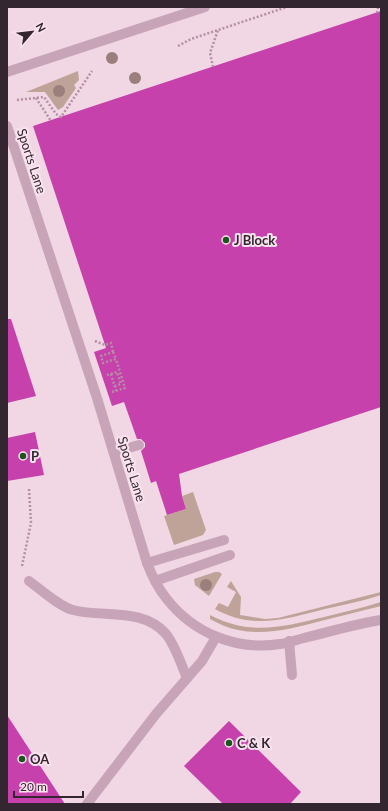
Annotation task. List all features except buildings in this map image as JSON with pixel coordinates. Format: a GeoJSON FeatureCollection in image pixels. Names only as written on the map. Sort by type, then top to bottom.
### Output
{"type":"FeatureCollection","features":[{"type":"Feature","properties":{"kind":"street"},"geometry":{"type":"LineString","coordinates":[[7,72],[205,7]]}},
{"type":"Feature","properties":{"kind":"street","name":"Sports Lane"},"geometry":{"type":"LineString","coordinates":[[7,126],[97,398],[147,564],[155,581],[166,598],[179,612],[198,627],[221,640],[252,645],[280,644],[380,620]]}},
{"type":"Feature","properties":{"kind":"street"},"geometry":{"type":"LineString","coordinates":[[114,452],[139,445]]}},
{"type":"Feature","properties":{"kind":"street"},"geometry":{"type":"LineString","coordinates":[[147,564],[224,540]]}},
{"type":"Feature","properties":{"kind":"street"},"geometry":{"type":"LineString","coordinates":[[155,581],[230,555]]}},
{"type":"Feature","properties":{"kind":"street"},"geometry":{"type":"LineString","coordinates":[[29,581],[50,597],[71,610],[131,616],[151,621],[166,634],[178,655],[187,678]]}},
{"type":"Feature","properties":{"kind":"street"},"geometry":{"type":"LineString","coordinates":[[87,804],[156,714],[202,661],[216,637]]}},
{"type":"Feature","properties":{"kind":"street"},"geometry":{"type":"LineString","coordinates":[[290,641],[292,675]]}},
{"type":"Feature","properties":{"kind":"path"},"geometry":{"type":"LineString","coordinates":[[178,46],[191,39],[287,7]]}},
{"type":"Feature","properties":{"kind":"path"},"geometry":{"type":"LineString","coordinates":[[377,13],[378,7]]}},
{"type":"Feature","properties":{"kind":"path"},"geometry":{"type":"LineString","coordinates":[[213,67],[210,53],[218,30]]}},
{"type":"Feature","properties":{"kind":"path"},"geometry":{"type":"LineString","coordinates":[[17,100],[44,97],[56,114],[61,117],[92,71]]}},
{"type":"Feature","properties":{"kind":"path"},"geometry":{"type":"LineString","coordinates":[[36,98],[51,120]]}},
{"type":"Feature","properties":{"kind":"path"},"geometry":{"type":"LineString","coordinates":[[95,341],[105,345],[111,343],[125,388],[112,392]]}},
{"type":"Feature","properties":{"kind":"path"},"geometry":{"type":"LineString","coordinates":[[113,352],[101,356],[104,363],[116,359]]}},
{"type":"Feature","properties":{"kind":"path"},"geometry":{"type":"LineString","coordinates":[[115,386],[121,384],[117,372],[109,374],[116,391]]}},
{"type":"Feature","properties":{"kind":"path"},"geometry":{"type":"LineString","coordinates":[[21,573],[31,523],[29,489]]}},
{"type":"Feature","properties":{"kind":"shaded area"},"geometry":{"type":"Polygon","coordinates":[[[78,71],[79,80],[74,85],[76,88],[63,107],[58,110],[45,92],[26,92],[78,71]]]}},
{"type":"Feature","properties":{"kind":"shaded area"},"geometry":{"type":"Polygon","coordinates":[[[193,492],[206,530],[203,535],[174,545],[164,516],[186,509],[182,496],[193,492]]]}},
{"type":"Feature","properties":{"kind":"shaded area"},"geometry":{"type":"Polygon","coordinates":[[[215,572],[222,574],[209,596],[195,585],[194,579],[215,572]]]}},
{"type":"Feature","properties":{"kind":"shaded area"},"geometry":{"type":"Polygon","coordinates":[[[231,581],[241,597],[240,615],[265,619],[278,618],[381,592],[381,595],[283,619],[256,621],[242,619],[215,609],[219,603],[228,607],[236,592],[227,587],[231,581]]]}},
{"type":"Feature","properties":{"kind":"shaded area"},"geometry":{"type":"Polygon","coordinates":[[[381,602],[381,606],[301,626],[269,632],[248,632],[238,630],[224,626],[210,619],[210,615],[225,622],[239,626],[267,628],[309,621],[381,602]]]}},
{"type":"Feature","properties":{"kind":"place","name":"J Block"},"geometry":{"type":"Point","coordinates":[226,240]}},
{"type":"Feature","properties":{"kind":"place","name":"P"},"geometry":{"type":"Point","coordinates":[23,456]}},
{"type":"Feature","properties":{"kind":"place","name":"C & K"},"geometry":{"type":"Point","coordinates":[229,743]}},
{"type":"Feature","properties":{"kind":"place","name":"OA"},"geometry":{"type":"Point","coordinates":[22,759]}}]}
